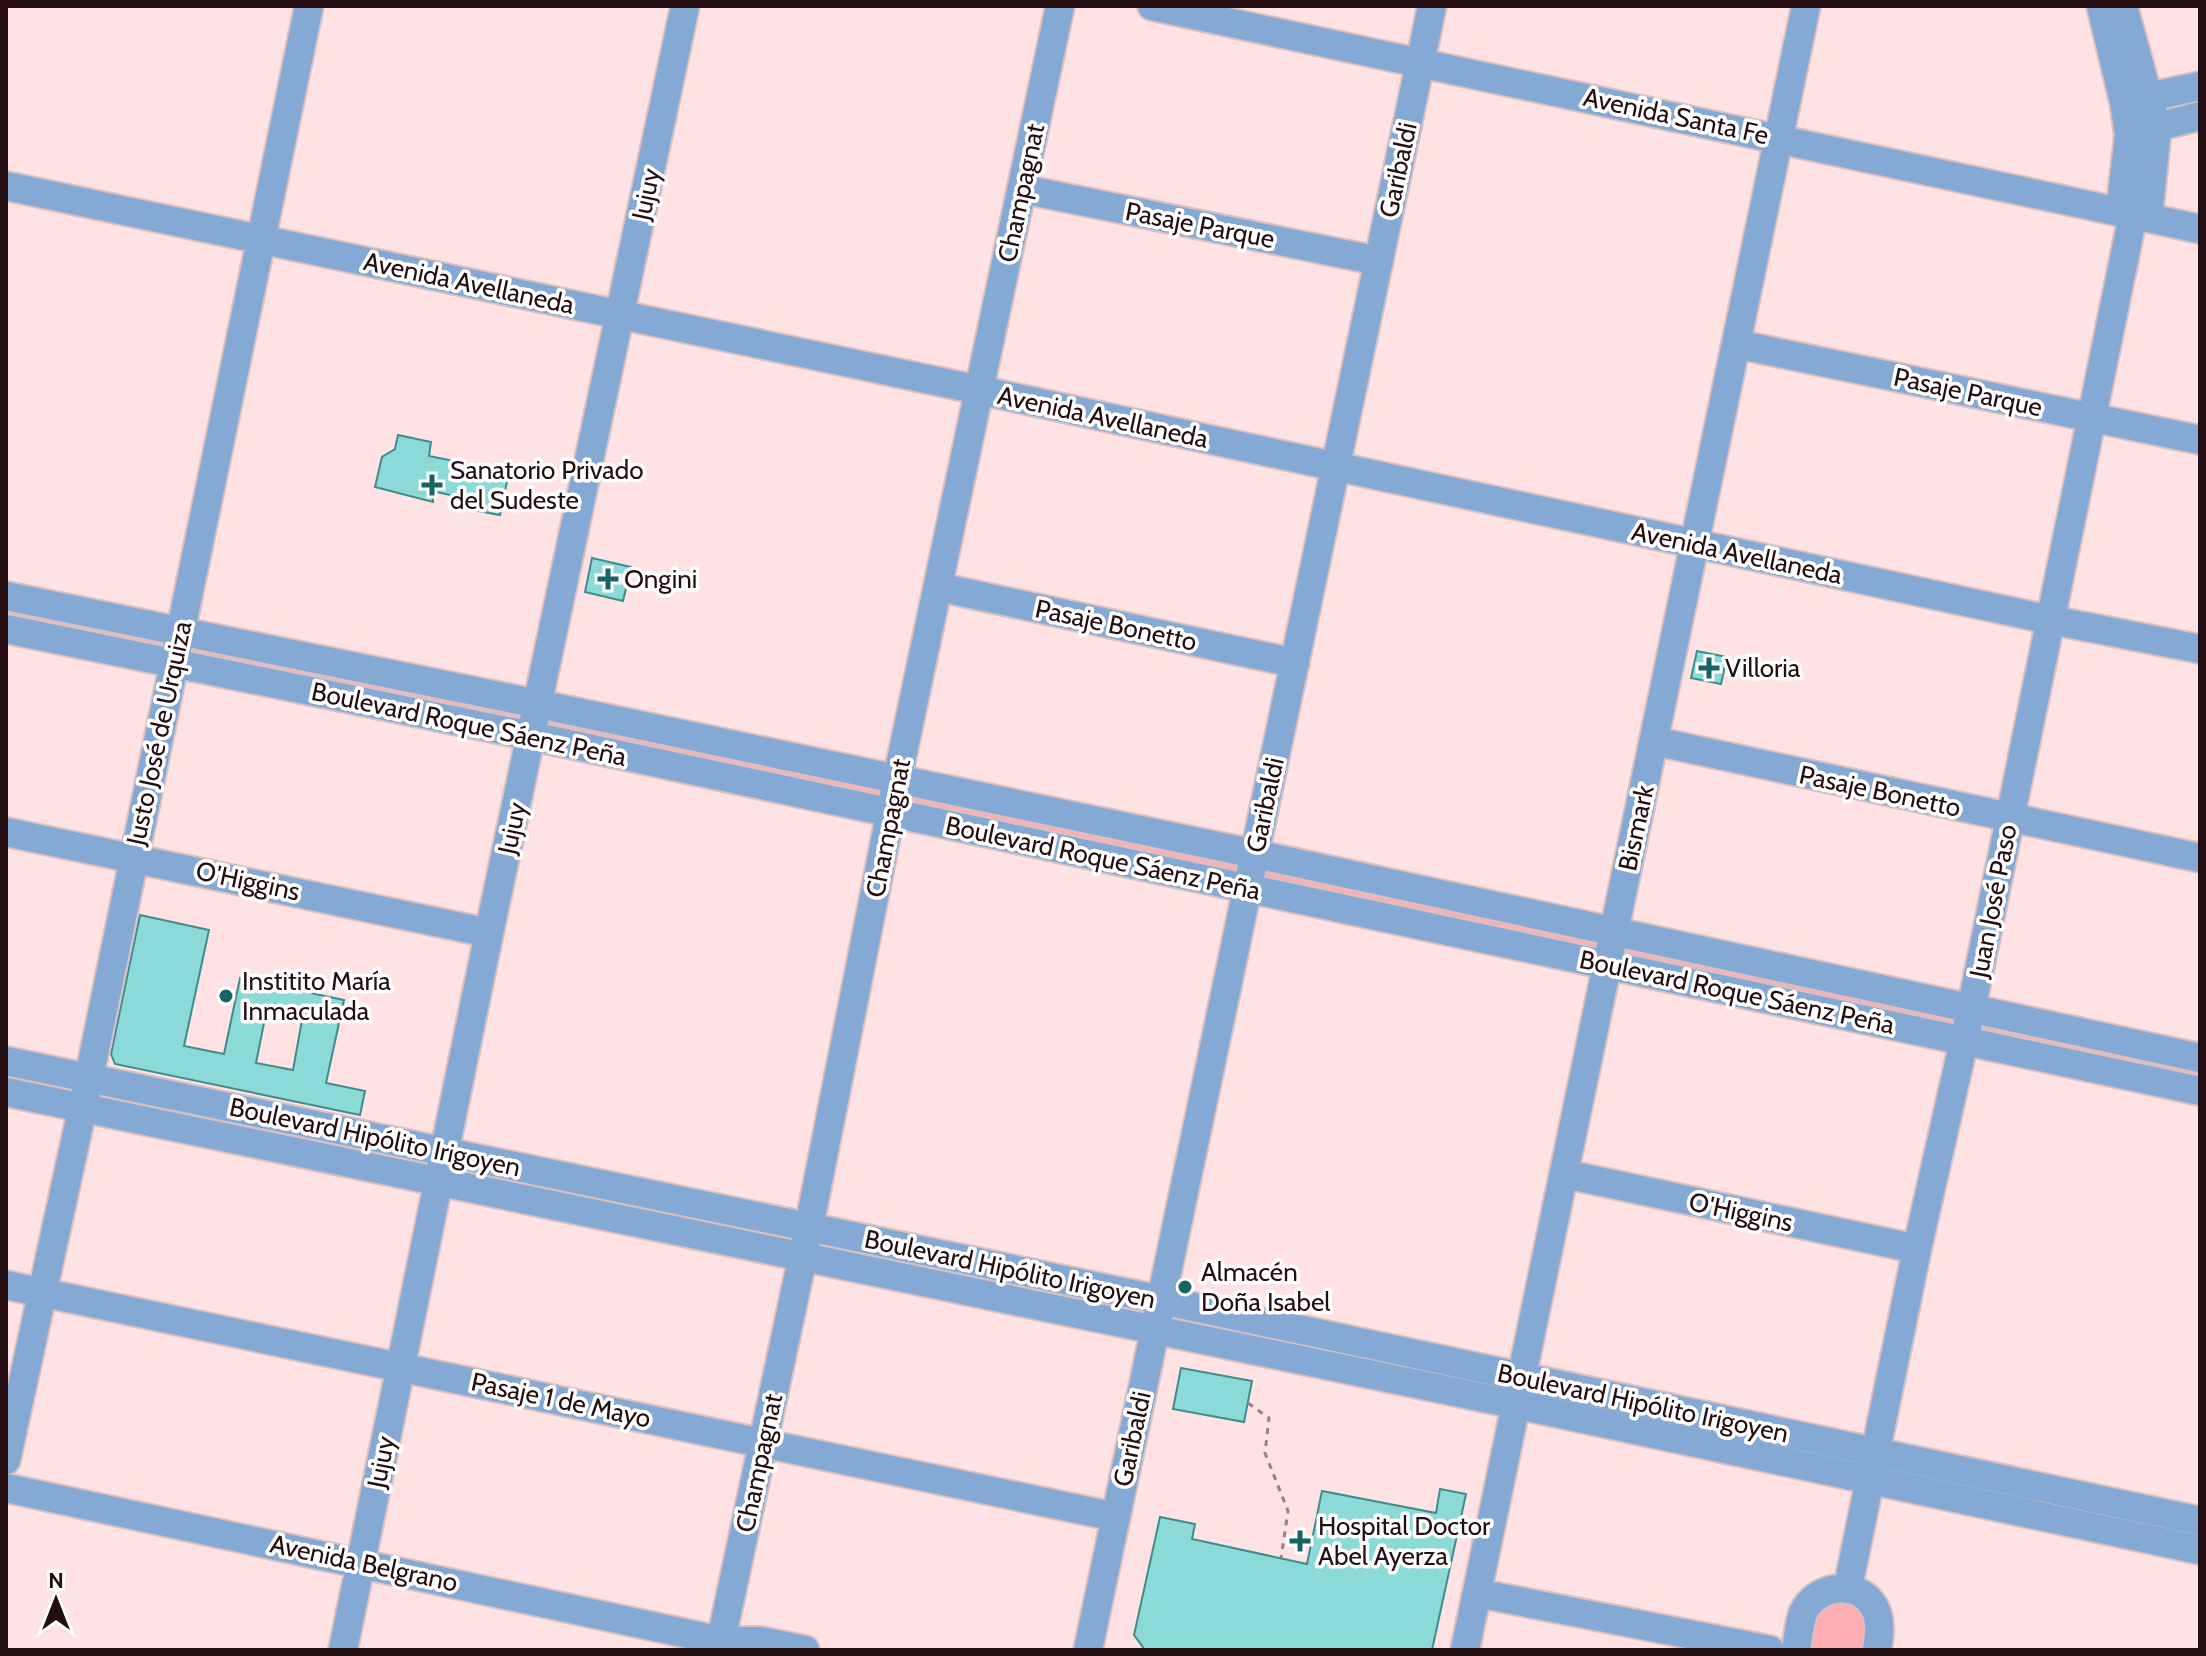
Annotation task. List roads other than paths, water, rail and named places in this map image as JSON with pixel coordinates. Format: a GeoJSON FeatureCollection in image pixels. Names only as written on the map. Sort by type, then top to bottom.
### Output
{"type":"FeatureCollection","features":[{"type":"Feature","properties":{"kind":"street","name":"Justo José de Urquiza"},"geometry":{"type":"LineString","coordinates":[[6,1460],[89,1078],[309,6]]}},
{"type":"Feature","properties":{"kind":"street","name":"Jujuy"},"geometry":{"type":"LineString","coordinates":[[343,1650],[489,933],[685,6]]}},
{"type":"Feature","properties":{"kind":"street","name":"Champagnat"},"geometry":{"type":"LineString","coordinates":[[726,1647],[762,1443],[803,1258],[897,780],[1060,6]]}},
{"type":"Feature","properties":{"kind":"street","name":"Avenida Santa Fe"},"geometry":{"type":"LineString","coordinates":[[1152,6],[2200,229]]}},
{"type":"Feature","properties":{"kind":"street","name":"Garibaldi"},"geometry":{"type":"LineString","coordinates":[[1088,1650],[1432,6]]}},
{"type":"Feature","properties":{"kind":"street","name":"Bismark"},"geometry":{"type":"LineString","coordinates":[[1465,1650],[1806,6]]}},
{"type":"Feature","properties":{"kind":"street","name":"Juan José Paso"},"geometry":{"type":"LineString","coordinates":[[1848,1587],[1917,1249],[1971,1010],[2134,215],[2157,129],[2137,100],[2101,6]]}},
{"type":"Feature","properties":{"kind":"street","name":"Juan José Paso"},"geometry":{"type":"LineString","coordinates":[[2123,6],[2137,100],[2129,132],[2134,215]]}},
{"type":"Feature","properties":{"kind":"street"},"geometry":{"type":"LineString","coordinates":[[2137,100],[2200,86]]}},
{"type":"Feature","properties":{"kind":"street"},"geometry":{"type":"LineString","coordinates":[[2129,132],[2157,129],[2200,116]]}},
{"type":"Feature","properties":{"kind":"street","name":"Avenida Avellaneda"},"geometry":{"type":"LineString","coordinates":[[6,186],[2200,649]]}},
{"type":"Feature","properties":{"kind":"street","name":"Pasaje Parque"},"geometry":{"type":"LineString","coordinates":[[1022,189],[1379,261]]}},
{"type":"Feature","properties":{"kind":"street","name":"Pasaje Parque"},"geometry":{"type":"LineString","coordinates":[[1736,344],[2200,440]]}},
{"type":"Feature","properties":{"kind":"street","name":"Pasaje Bonetto"},"geometry":{"type":"LineString","coordinates":[[938,587],[1295,663]]}},
{"type":"Feature","properties":{"kind":"street","name":"Boulevard Roque Sáenz Peña"},"geometry":{"type":"LineString","coordinates":[[6,596],[1255,854],[2200,1058]]}},
{"type":"Feature","properties":{"kind":"street","name":"Boulevard Roque Sáenz Peña"},"geometry":{"type":"LineString","coordinates":[[6,629],[531,736],[2200,1091]]}},
{"type":"Feature","properties":{"kind":"street","name":"Pasaje Bonetto"},"geometry":{"type":"LineString","coordinates":[[1654,741],[2200,858]]}},
{"type":"Feature","properties":{"kind":"street","name":"O'Higgins"},"geometry":{"type":"LineString","coordinates":[[6,832],[489,933]]}},
{"type":"Feature","properties":{"kind":"street","name":"Boulevard Hipólito Irigoyen"},"geometry":{"type":"LineString","coordinates":[[6,1061],[1161,1300],[1517,1390],[1873,1466],[2200,1550]]}},
{"type":"Feature","properties":{"kind":"street","name":"Boulevard Hipólito Irigoyen"},"geometry":{"type":"LineString","coordinates":[[6,1092],[1155,1330],[1517,1390]]}},
{"type":"Feature","properties":{"kind":"street","name":"O'Higgins"},"geometry":{"type":"LineString","coordinates":[[1565,1174],[1917,1249]]}},
{"type":"Feature","properties":{"kind":"street","name":"Pasaje 1 de Mayo"},"geometry":{"type":"LineString","coordinates":[[6,1285],[1116,1517]]}},
{"type":"Feature","properties":{"kind":"street","name":"Boulevard Hipólito Irigoyen"},"geometry":{"type":"LineString","coordinates":[[1873,1466],[2200,1521]]}},
{"type":"Feature","properties":{"kind":"street","name":"Avenida Belgrano"},"geometry":{"type":"LineString","coordinates":[[6,1488],[362,1562],[726,1647],[760,1641],[805,1650]]}},
{"type":"Feature","properties":{"kind":"street"},"geometry":{"type":"LineString","coordinates":[[1796,1650],[1803,1612],[1816,1597],[1832,1589],[1848,1587],[1863,1595],[1876,1610],[1881,1630],[1877,1650]]}},
{"type":"Feature","properties":{"kind":"street"},"geometry":{"type":"LineString","coordinates":[[1477,1593],[1770,1650]]}},
{"type":"Feature","properties":{"kind":"place","name":"Sanatorio Privado del Sudeste"},"geometry":{"type":"Point","coordinates":[432,485]}},
{"type":"Feature","properties":{"kind":"place","name":"Ongini"},"geometry":{"type":"Point","coordinates":[608,579]}},
{"type":"Feature","properties":{"kind":"place","name":"Villoria"},"geometry":{"type":"Point","coordinates":[1709,668]}},
{"type":"Feature","properties":{"kind":"place","name":"Institito María Inmaculada"},"geometry":{"type":"Point","coordinates":[226,996]}},
{"type":"Feature","properties":{"kind":"place","name":"Almacén Doña Isabel"},"geometry":{"type":"Point","coordinates":[1185,1287]}},
{"type":"Feature","properties":{"kind":"place","name":"Hospital Doctor Abel Ayerza"},"geometry":{"type":"Point","coordinates":[1300,1541]}}]}
